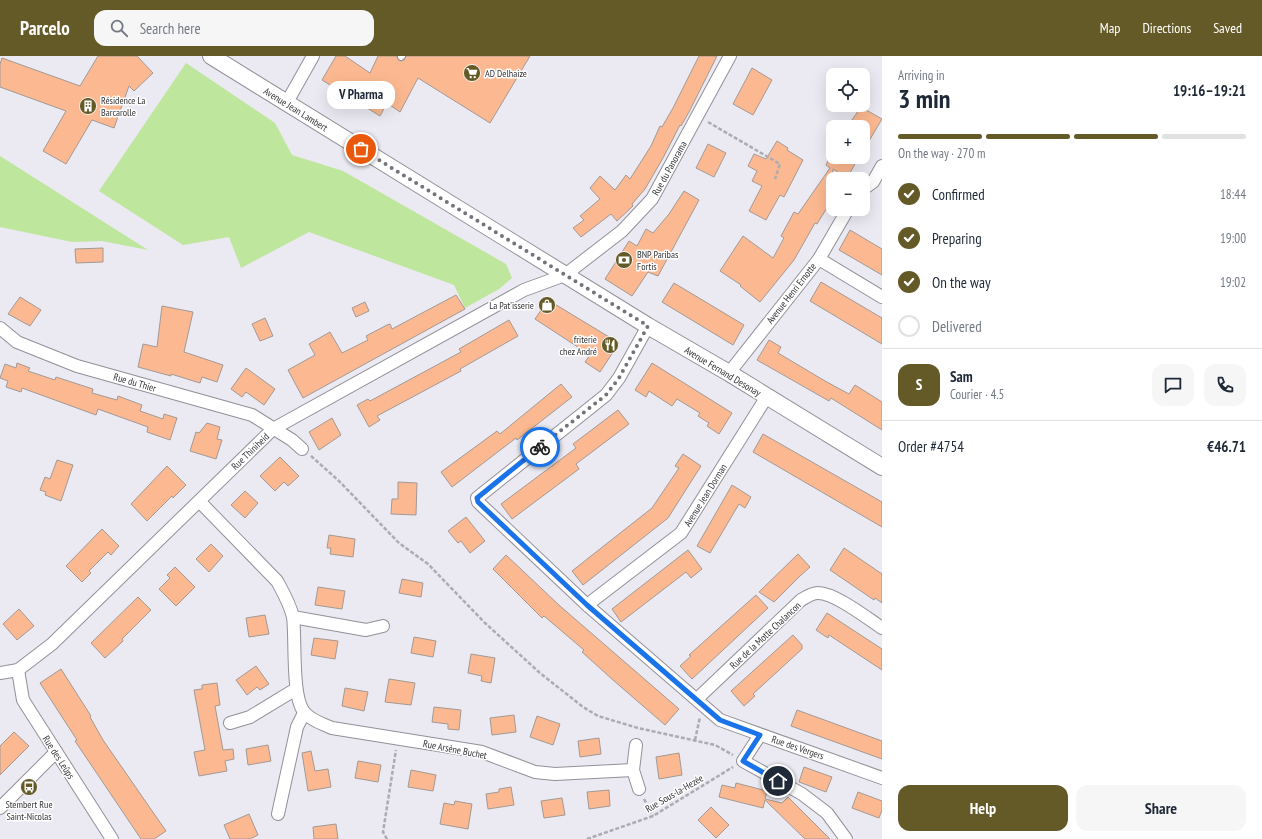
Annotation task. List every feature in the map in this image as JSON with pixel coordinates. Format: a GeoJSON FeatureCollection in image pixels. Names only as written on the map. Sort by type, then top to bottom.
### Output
{"type":"FeatureCollection","features":[{"type":"Feature","properties":{"kind":"main road","name":"Avenue Jean Lambert"},"geometry":{"type":"LineString","coordinates":[[211,56],[286,104],[565,275]]}},
{"type":"Feature","properties":{"kind":"main road","name":"Avenue Fernand Desonay"},"geometry":{"type":"LineString","coordinates":[[565,275],[882,467]]}},
{"type":"Feature","properties":{"kind":"street"},"geometry":{"type":"LineString","coordinates":[[286,104],[313,56]]}},
{"type":"Feature","properties":{"kind":"street","name":"Rue du Panorama"},"geometry":{"type":"LineString","coordinates":[[565,275],[622,231],[652,199],[730,56]]}},
{"type":"Feature","properties":{"kind":"street"},"geometry":{"type":"LineString","coordinates":[[870,184],[873,182],[882,166]]}},
{"type":"Feature","properties":{"kind":"street","name":"Avenue Henri Ernotte"},"geometry":{"type":"LineString","coordinates":[[728,373],[818,259],[844,216]]}},
{"type":"Feature","properties":{"kind":"street"},"geometry":{"type":"LineString","coordinates":[[818,259],[882,297]]}},
{"type":"Feature","properties":{"kind":"street","name":"Rue Thiniheid"},"geometry":{"type":"LineString","coordinates":[[0,673],[18,670],[63,633],[200,502],[261,439],[274,429],[524,290],[565,275]]}},
{"type":"Feature","properties":{"kind":"street","name":"Rue des Vergers"},"geometry":{"type":"LineString","coordinates":[[648,326],[619,378],[606,395],[477,498],[478,502],[587,605],[720,720],[882,778]]}},
{"type":"Feature","properties":{"kind":"street","name":"Rue du Thier"},"geometry":{"type":"LineString","coordinates":[[0,328],[17,342],[77,366],[252,415],[302,449]]}},
{"type":"Feature","properties":{"kind":"street","name":"Avenue Jean Dorman"},"geometry":{"type":"LineString","coordinates":[[587,605],[680,533],[766,398]]}},
{"type":"Feature","properties":{"kind":"street"},"geometry":{"type":"LineString","coordinates":[[200,502],[277,581],[286,596],[293,617],[296,688],[304,713],[297,727],[278,814]]}},
{"type":"Feature","properties":{"kind":"street","name":"Rue de la Motte Chalancon"},"geometry":{"type":"LineString","coordinates":[[697,699],[801,600],[809,595],[819,593],[840,600],[882,628]]}},
{"type":"Feature","properties":{"kind":"street"},"geometry":{"type":"LineString","coordinates":[[293,617],[366,630],[383,626]]}},
{"type":"Feature","properties":{"kind":"street","name":"Rue des Leûps"},"geometry":{"type":"LineString","coordinates":[[18,670],[23,700],[112,839]]}},
{"type":"Feature","properties":{"kind":"street"},"geometry":{"type":"LineString","coordinates":[[230,723],[250,717],[296,688]]}},
{"type":"Feature","properties":{"kind":"street","name":"Rue Arsène Buchet"},"geometry":{"type":"LineString","coordinates":[[304,713],[319,723],[332,728],[482,752],[535,772],[554,774],[633,770]]}},
{"type":"Feature","properties":{"kind":"street"},"geometry":{"type":"LineString","coordinates":[[760,735],[743,761],[802,794],[827,812],[846,839]]}},
{"type":"Feature","properties":{"kind":"street"},"geometry":{"type":"LineString","coordinates":[[636,745],[633,770],[639,789]]}},
{"type":"Feature","properties":{"kind":"street"},"geometry":{"type":"LineString","coordinates":[[0,808],[56,752]]}},
{"type":"Feature","properties":{"kind":"path"},"geometry":{"type":"LineString","coordinates":[[697,116],[780,164],[775,179]]}},
{"type":"Feature","properties":{"kind":"path"},"geometry":{"type":"LineString","coordinates":[[302,449],[339,481],[399,543],[428,564],[486,623],[540,673],[583,707],[598,716],[638,728],[715,745],[743,761]]}},
{"type":"Feature","properties":{"kind":"path"},"geometry":{"type":"LineString","coordinates":[[695,740],[700,718],[697,699]]}},
{"type":"Feature","properties":{"kind":"path"},"geometry":{"type":"LineString","coordinates":[[387,839],[383,832],[398,738]]}},
{"type":"Feature","properties":{"kind":"path","name":"Rue Sous-la-Hezée"},"geometry":{"type":"LineString","coordinates":[[587,839],[653,816],[743,761]]}},
{"type":"Feature","properties":{"kind":"path"},"geometry":{"type":"LineString","coordinates":[[639,789],[653,816]]}},
{"type":"Feature","properties":{"kind":"green space"},"geometry":{"type":"Polygon","coordinates":[[[186,63],[275,123],[292,155],[343,171],[506,264],[512,278],[499,289],[465,308],[454,285],[309,232],[241,268],[229,237],[183,245],[99,191],[186,63]]]}},
{"type":"Feature","properties":{"kind":"green space"},"geometry":{"type":"Polygon","coordinates":[[[0,156],[148,250],[102,241],[72,242],[0,227],[0,156]]]}},
{"type":"Feature","properties":{"kind":"building","name":"Résidence La Barcarolle"},"geometry":{"type":"Polygon","coordinates":[[[98,56],[137,56],[153,73],[134,91],[129,86],[114,128],[92,120],[66,164],[43,151],[66,111],[0,87],[0,64],[2,58],[80,86],[98,56]]]}},
{"type":"Feature","properties":{"kind":"building"},"geometry":{"type":"Polygon","coordinates":[[[336,56],[345,56],[370,73],[378,56],[397,56],[400,61],[404,60],[406,56],[530,56],[490,123],[418,78],[400,112],[387,103],[380,116],[322,80],[336,56]]]}},
{"type":"Feature","properties":{"kind":"building"},"geometry":{"type":"Polygon","coordinates":[[[699,56],[717,56],[689,112],[681,126],[680,125],[645,189],[632,204],[633,206],[617,221],[611,214],[581,237],[573,228],[584,220],[580,216],[600,199],[590,188],[600,176],[615,190],[626,175],[630,179],[651,146],[660,126],[662,127],[673,108],[699,56]]]}},
{"type":"Feature","properties":{"kind":"building"},"geometry":{"type":"Polygon","coordinates":[[[752,68],[772,80],[753,115],[733,104],[752,68]]]}},
{"type":"Feature","properties":{"kind":"building"},"geometry":{"type":"Polygon","coordinates":[[[858,112],[870,112],[882,119],[870,139],[870,120],[852,120],[858,112]]]}},
{"type":"Feature","properties":{"kind":"building"},"geometry":{"type":"Polygon","coordinates":[[[777,141],[788,148],[787,150],[803,160],[784,197],[780,195],[766,220],[749,211],[762,186],[752,181],[757,171],[748,166],[754,154],[766,159],[777,141]]]}},
{"type":"Feature","properties":{"kind":"building"},"geometry":{"type":"Polygon","coordinates":[[[708,144],[726,153],[714,177],[696,168],[708,144]]]}},
{"type":"Feature","properties":{"kind":"building"},"geometry":{"type":"Polygon","coordinates":[[[855,164],[850,172],[838,172],[833,169],[833,172],[827,172],[830,168],[826,165],[855,164]]]}},
{"type":"Feature","properties":{"kind":"building"},"geometry":{"type":"Polygon","coordinates":[[[826,174],[826,209],[817,224],[815,223],[794,260],[760,302],[740,286],[741,285],[720,271],[743,236],[773,258],[784,238],[781,236],[794,212],[798,214],[826,174]]]}},
{"type":"Feature","properties":{"kind":"building"},"geometry":{"type":"Polygon","coordinates":[[[684,191],[699,200],[658,276],[648,272],[632,296],[605,279],[629,241],[637,246],[646,229],[653,233],[669,214],[684,191]]]}},
{"type":"Feature","properties":{"kind":"building"},"geometry":{"type":"Polygon","coordinates":[[[850,230],[882,249],[882,275],[839,250],[850,230]]]}},
{"type":"Feature","properties":{"kind":"building"},"geometry":{"type":"Polygon","coordinates":[[[103,248],[103,262],[76,263],[75,249],[103,248]]]}},
{"type":"Feature","properties":{"kind":"building"},"geometry":{"type":"Polygon","coordinates":[[[821,282],[882,318],[882,344],[810,301],[821,282]]]}},
{"type":"Feature","properties":{"kind":"building"},"geometry":{"type":"Polygon","coordinates":[[[674,283],[744,325],[733,345],[662,302],[674,283]]]}},
{"type":"Feature","properties":{"kind":"building"},"geometry":{"type":"Polygon","coordinates":[[[456,295],[465,309],[303,398],[288,370],[315,355],[309,344],[330,332],[342,353],[368,340],[366,336],[387,325],[390,324],[392,329],[456,295]]]}},
{"type":"Feature","properties":{"kind":"building"},"geometry":{"type":"Polygon","coordinates":[[[20,297],[41,310],[30,326],[8,314],[20,297]]]}},
{"type":"Feature","properties":{"kind":"building"},"geometry":{"type":"Polygon","coordinates":[[[548,300],[619,343],[600,372],[585,362],[590,355],[535,319],[548,300]]]}},
{"type":"Feature","properties":{"kind":"building"},"geometry":{"type":"Polygon","coordinates":[[[365,302],[369,311],[356,317],[352,308],[365,302]]]}},
{"type":"Feature","properties":{"kind":"building"},"geometry":{"type":"Polygon","coordinates":[[[162,306],[193,312],[184,352],[223,365],[217,382],[202,377],[200,383],[171,374],[171,376],[138,367],[143,344],[157,347],[162,306]]]}},
{"type":"Feature","properties":{"kind":"building"},"geometry":{"type":"Polygon","coordinates":[[[265,318],[273,336],[260,341],[252,324],[265,318]]]}},
{"type":"Feature","properties":{"kind":"building"},"geometry":{"type":"Polygon","coordinates":[[[509,320],[518,336],[460,369],[461,371],[377,416],[380,420],[369,427],[357,405],[368,399],[370,401],[461,352],[459,349],[509,320]]]}},
{"type":"Feature","properties":{"kind":"building"},"geometry":{"type":"Polygon","coordinates":[[[769,340],[781,347],[778,353],[825,381],[849,394],[855,385],[882,402],[882,430],[831,398],[829,401],[757,360],[769,340]]]}},
{"type":"Feature","properties":{"kind":"building"},"geometry":{"type":"Polygon","coordinates":[[[17,363],[30,368],[28,371],[55,380],[56,377],[93,389],[92,393],[117,400],[118,396],[142,405],[140,411],[163,419],[164,414],[177,418],[170,440],[147,432],[148,427],[98,409],[96,415],[22,388],[21,392],[6,387],[8,381],[0,378],[5,364],[16,368],[17,363]]]}},
{"type":"Feature","properties":{"kind":"building"},"geometry":{"type":"Polygon","coordinates":[[[652,363],[732,413],[719,434],[707,426],[709,423],[698,416],[700,413],[677,399],[672,406],[649,391],[646,397],[635,390],[652,363]]]}},
{"type":"Feature","properties":{"kind":"building"},"geometry":{"type":"Polygon","coordinates":[[[246,368],[275,389],[264,405],[246,392],[242,397],[231,389],[246,368]]]}},
{"type":"Feature","properties":{"kind":"building"},"geometry":{"type":"Polygon","coordinates":[[[561,384],[572,397],[517,440],[516,438],[452,487],[441,472],[497,431],[500,434],[561,384]]]}},
{"type":"Feature","properties":{"kind":"building"},"geometry":{"type":"Polygon","coordinates":[[[618,410],[629,424],[576,464],[579,469],[512,519],[501,504],[576,448],[573,444],[618,410]]]}},
{"type":"Feature","properties":{"kind":"building"},"geometry":{"type":"Polygon","coordinates":[[[332,418],[341,435],[319,450],[309,432],[332,418]]]}},
{"type":"Feature","properties":{"kind":"building"},"geometry":{"type":"Polygon","coordinates":[[[207,423],[220,427],[217,439],[222,440],[216,459],[190,451],[196,432],[199,433],[207,423]]]}},
{"type":"Feature","properties":{"kind":"building"},"geometry":{"type":"Polygon","coordinates":[[[763,434],[882,502],[882,527],[753,452],[763,434]]]}},
{"type":"Feature","properties":{"kind":"building"},"geometry":{"type":"Polygon","coordinates":[[[683,454],[701,466],[668,518],[583,585],[572,571],[652,508],[679,468],[675,466],[683,454]]]}},
{"type":"Feature","properties":{"kind":"building"},"geometry":{"type":"Polygon","coordinates":[[[280,457],[299,476],[288,486],[284,482],[275,491],[260,476],[280,457]]]}},
{"type":"Feature","properties":{"kind":"building"},"geometry":{"type":"Polygon","coordinates":[[[57,460],[73,465],[61,501],[45,495],[46,492],[40,490],[45,477],[50,479],[57,460]]]}},
{"type":"Feature","properties":{"kind":"building"},"geometry":{"type":"Polygon","coordinates":[[[167,466],[186,485],[173,498],[172,496],[147,521],[131,504],[167,466]]]}},
{"type":"Feature","properties":{"kind":"building"},"geometry":{"type":"Polygon","coordinates":[[[398,482],[417,483],[416,515],[391,514],[392,499],[398,499],[398,482]]]}},
{"type":"Feature","properties":{"kind":"building"},"geometry":{"type":"Polygon","coordinates":[[[732,485],[751,497],[745,508],[739,504],[710,553],[697,546],[732,485]]]}},
{"type":"Feature","properties":{"kind":"building"},"geometry":{"type":"Polygon","coordinates":[[[245,491],[258,503],[245,518],[231,505],[245,491]]]}},
{"type":"Feature","properties":{"kind":"building"},"geometry":{"type":"Polygon","coordinates":[[[466,517],[485,541],[470,553],[461,541],[458,543],[448,531],[466,517]]]}},
{"type":"Feature","properties":{"kind":"building"},"geometry":{"type":"Polygon","coordinates":[[[102,529],[119,546],[111,555],[108,552],[89,571],[91,573],[82,582],[66,566],[102,529]]]}},
{"type":"Feature","properties":{"kind":"building"},"geometry":{"type":"Polygon","coordinates":[[[329,535],[355,539],[353,557],[330,554],[331,548],[327,548],[329,535]]]}},
{"type":"Feature","properties":{"kind":"building"},"geometry":{"type":"Polygon","coordinates":[[[211,544],[223,556],[209,572],[196,559],[211,544]]]}},
{"type":"Feature","properties":{"kind":"building"},"geometry":{"type":"Polygon","coordinates":[[[844,548],[882,574],[882,603],[875,598],[874,600],[830,570],[844,548]]]}},
{"type":"Feature","properties":{"kind":"building"},"geometry":{"type":"Polygon","coordinates":[[[688,550],[702,569],[691,578],[686,572],[621,622],[612,609],[688,550]]]}},
{"type":"Feature","properties":{"kind":"building"},"geometry":{"type":"Polygon","coordinates":[[[798,554],[810,567],[774,602],[759,592],[798,554]]]}},
{"type":"Feature","properties":{"kind":"building"},"geometry":{"type":"Polygon","coordinates":[[[506,555],[560,606],[679,709],[665,725],[582,652],[584,650],[544,616],[542,618],[493,569],[506,555]]]}},
{"type":"Feature","properties":{"kind":"building"},"geometry":{"type":"Polygon","coordinates":[[[175,567],[195,587],[176,606],[159,589],[170,578],[167,575],[175,567]]]}},
{"type":"Feature","properties":{"kind":"building"},"geometry":{"type":"Polygon","coordinates":[[[402,579],[423,583],[421,597],[399,593],[402,579]]]}},
{"type":"Feature","properties":{"kind":"building"},"geometry":{"type":"Polygon","coordinates":[[[318,587],[345,591],[342,609],[315,605],[318,587]]]}},
{"type":"Feature","properties":{"kind":"building"},"geometry":{"type":"Polygon","coordinates":[[[756,595],[768,608],[692,679],[680,666],[691,656],[689,655],[756,595]]]}},
{"type":"Feature","properties":{"kind":"building"},"geometry":{"type":"Polygon","coordinates":[[[138,597],[151,610],[122,639],[123,641],[105,658],[91,643],[138,597]]]}},
{"type":"Feature","properties":{"kind":"building"},"geometry":{"type":"Polygon","coordinates":[[[19,609],[34,626],[17,640],[3,624],[19,609]]]}},
{"type":"Feature","properties":{"kind":"building"},"geometry":{"type":"Polygon","coordinates":[[[827,613],[882,649],[882,670],[829,635],[828,638],[816,630],[827,613]]]}},
{"type":"Feature","properties":{"kind":"building"},"geometry":{"type":"Polygon","coordinates":[[[265,615],[269,634],[249,637],[246,618],[265,615]]]}},
{"type":"Feature","properties":{"kind":"building"},"geometry":{"type":"Polygon","coordinates":[[[793,635],[802,645],[802,649],[753,694],[755,696],[744,706],[731,691],[793,635]]]}},
{"type":"Feature","properties":{"kind":"building"},"geometry":{"type":"Polygon","coordinates":[[[414,637],[436,641],[433,657],[411,653],[414,637]]]}},
{"type":"Feature","properties":{"kind":"building"},"geometry":{"type":"Polygon","coordinates":[[[314,638],[338,641],[335,659],[311,655],[314,638]]]}},
{"type":"Feature","properties":{"kind":"building"},"geometry":{"type":"Polygon","coordinates":[[[471,654],[495,658],[491,683],[481,681],[482,676],[468,673],[471,654]]]}},
{"type":"Feature","properties":{"kind":"building"},"geometry":{"type":"Polygon","coordinates":[[[256,666],[269,684],[260,690],[257,687],[247,695],[236,680],[256,666]]]}},
{"type":"Feature","properties":{"kind":"building"},"geometry":{"type":"Polygon","coordinates":[[[61,669],[91,716],[90,717],[103,740],[166,831],[154,839],[141,839],[75,741],[77,740],[40,683],[61,669]]]}},
{"type":"Feature","properties":{"kind":"building"},"geometry":{"type":"Polygon","coordinates":[[[389,679],[415,683],[411,705],[385,702],[389,679]]]}},
{"type":"Feature","properties":{"kind":"building"},"geometry":{"type":"Polygon","coordinates":[[[217,683],[220,705],[215,706],[223,750],[233,749],[234,759],[225,761],[227,771],[199,776],[194,752],[205,750],[194,690],[202,689],[202,685],[217,683]]]}},
{"type":"Feature","properties":{"kind":"building"},"geometry":{"type":"Polygon","coordinates":[[[345,688],[368,692],[364,711],[342,706],[345,688]]]}},
{"type":"Feature","properties":{"kind":"building"},"geometry":{"type":"Polygon","coordinates":[[[434,707],[461,710],[459,730],[448,729],[448,724],[432,722],[434,707]]]}},
{"type":"Feature","properties":{"kind":"building"},"geometry":{"type":"Polygon","coordinates":[[[797,710],[882,741],[882,759],[791,726],[797,710]]]}},
{"type":"Feature","properties":{"kind":"building"},"geometry":{"type":"Polygon","coordinates":[[[514,715],[516,732],[492,735],[490,718],[514,715]]]}},
{"type":"Feature","properties":{"kind":"building"},"geometry":{"type":"Polygon","coordinates":[[[537,716],[560,724],[553,745],[530,737],[537,716]]]}},
{"type":"Feature","properties":{"kind":"building"},"geometry":{"type":"Polygon","coordinates":[[[14,732],[29,746],[0,775],[0,746],[14,732]]]}},
{"type":"Feature","properties":{"kind":"building"},"geometry":{"type":"Polygon","coordinates":[[[599,738],[601,754],[580,757],[578,741],[599,738]]]}},
{"type":"Feature","properties":{"kind":"building"},"geometry":{"type":"Polygon","coordinates":[[[268,745],[271,761],[248,765],[246,749],[268,745]]]}},
{"type":"Feature","properties":{"kind":"building"},"geometry":{"type":"Polygon","coordinates":[[[311,751],[315,771],[328,769],[331,787],[308,791],[302,753],[311,751]]]}},
{"type":"Feature","properties":{"kind":"building"},"geometry":{"type":"Polygon","coordinates":[[[679,753],[682,775],[659,779],[656,757],[679,753]]]}},
{"type":"Feature","properties":{"kind":"building"},"geometry":{"type":"Polygon","coordinates":[[[358,761],[381,765],[378,782],[355,778],[358,761]]]}},
{"type":"Feature","properties":{"kind":"building"},"geometry":{"type":"Polygon","coordinates":[[[804,767],[832,777],[826,792],[799,782],[804,767]]]}},
{"type":"Feature","properties":{"kind":"building"},"geometry":{"type":"Polygon","coordinates":[[[411,770],[436,775],[433,791],[408,787],[411,770]]]}},
{"type":"Feature","properties":{"kind":"building"},"geometry":{"type":"Polygon","coordinates":[[[736,783],[767,791],[765,799],[782,803],[788,797],[830,839],[805,839],[765,800],[763,808],[719,797],[722,785],[735,788],[736,783]]]}},
{"type":"Feature","properties":{"kind":"building"},"geometry":{"type":"Polygon","coordinates":[[[511,787],[514,805],[488,809],[486,794],[499,792],[499,789],[511,787]]]}},
{"type":"Feature","properties":{"kind":"building"},"geometry":{"type":"Polygon","coordinates":[[[609,790],[610,806],[589,809],[587,792],[609,790]]]}},
{"type":"Feature","properties":{"kind":"building"},"geometry":{"type":"Polygon","coordinates":[[[858,792],[882,801],[882,810],[879,818],[852,808],[858,792]]]}},
{"type":"Feature","properties":{"kind":"building"},"geometry":{"type":"Polygon","coordinates":[[[562,798],[565,815],[544,818],[541,801],[562,798]]]}},
{"type":"Feature","properties":{"kind":"building"},"geometry":{"type":"Polygon","coordinates":[[[455,801],[472,804],[468,829],[440,824],[444,803],[454,805],[455,801]]]}},
{"type":"Feature","properties":{"kind":"building"},"geometry":{"type":"Polygon","coordinates":[[[711,807],[729,825],[716,838],[698,820],[711,807]]]}},
{"type":"Feature","properties":{"kind":"building"},"geometry":{"type":"Polygon","coordinates":[[[249,814],[258,835],[250,839],[230,839],[224,825],[249,814]]]}},
{"type":"Feature","properties":{"kind":"building"},"geometry":{"type":"Polygon","coordinates":[[[336,824],[338,839],[314,839],[313,827],[336,824]]]}},
{"type":"Feature","properties":{"kind":"way so far"},"geometry":{"type":"LineString","coordinates":[[361,149],[648,326],[619,378],[606,395],[540,447]]}},
{"type":"Feature","properties":{"kind":"place","name":"AD Delhaize"},"geometry":{"type":"Point","coordinates":[472,73]}},
{"type":"Feature","properties":{"kind":"place","name":"Résidence La Barcarolle"},"geometry":{"type":"Point","coordinates":[88,106]}},
{"type":"Feature","properties":{"kind":"place","name":"V Pharma"},"geometry":{"type":"Point","coordinates":[361,149]}},
{"type":"Feature","properties":{"kind":"place","name":"BNP Paribas Fortis"},"geometry":{"type":"Point","coordinates":[624,260]}},
{"type":"Feature","properties":{"kind":"place","name":"La Pat’isserie"},"geometry":{"type":"Point","coordinates":[547,305]}},
{"type":"Feature","properties":{"kind":"place","name":"friterie chez André"},"geometry":{"type":"Point","coordinates":[610,345]}},
{"type":"Feature","properties":{"kind":"place","name":"Stembert Rue Saint-Nicolas"},"geometry":{"type":"Point","coordinates":[29,787]}},
{"type":"Feature","properties":{"kind":"route"},"geometry":{"type":"LineString","coordinates":[[540,447],[477,498],[478,502],[587,605],[720,720],[760,735],[743,761],[778,781]]}}]}
